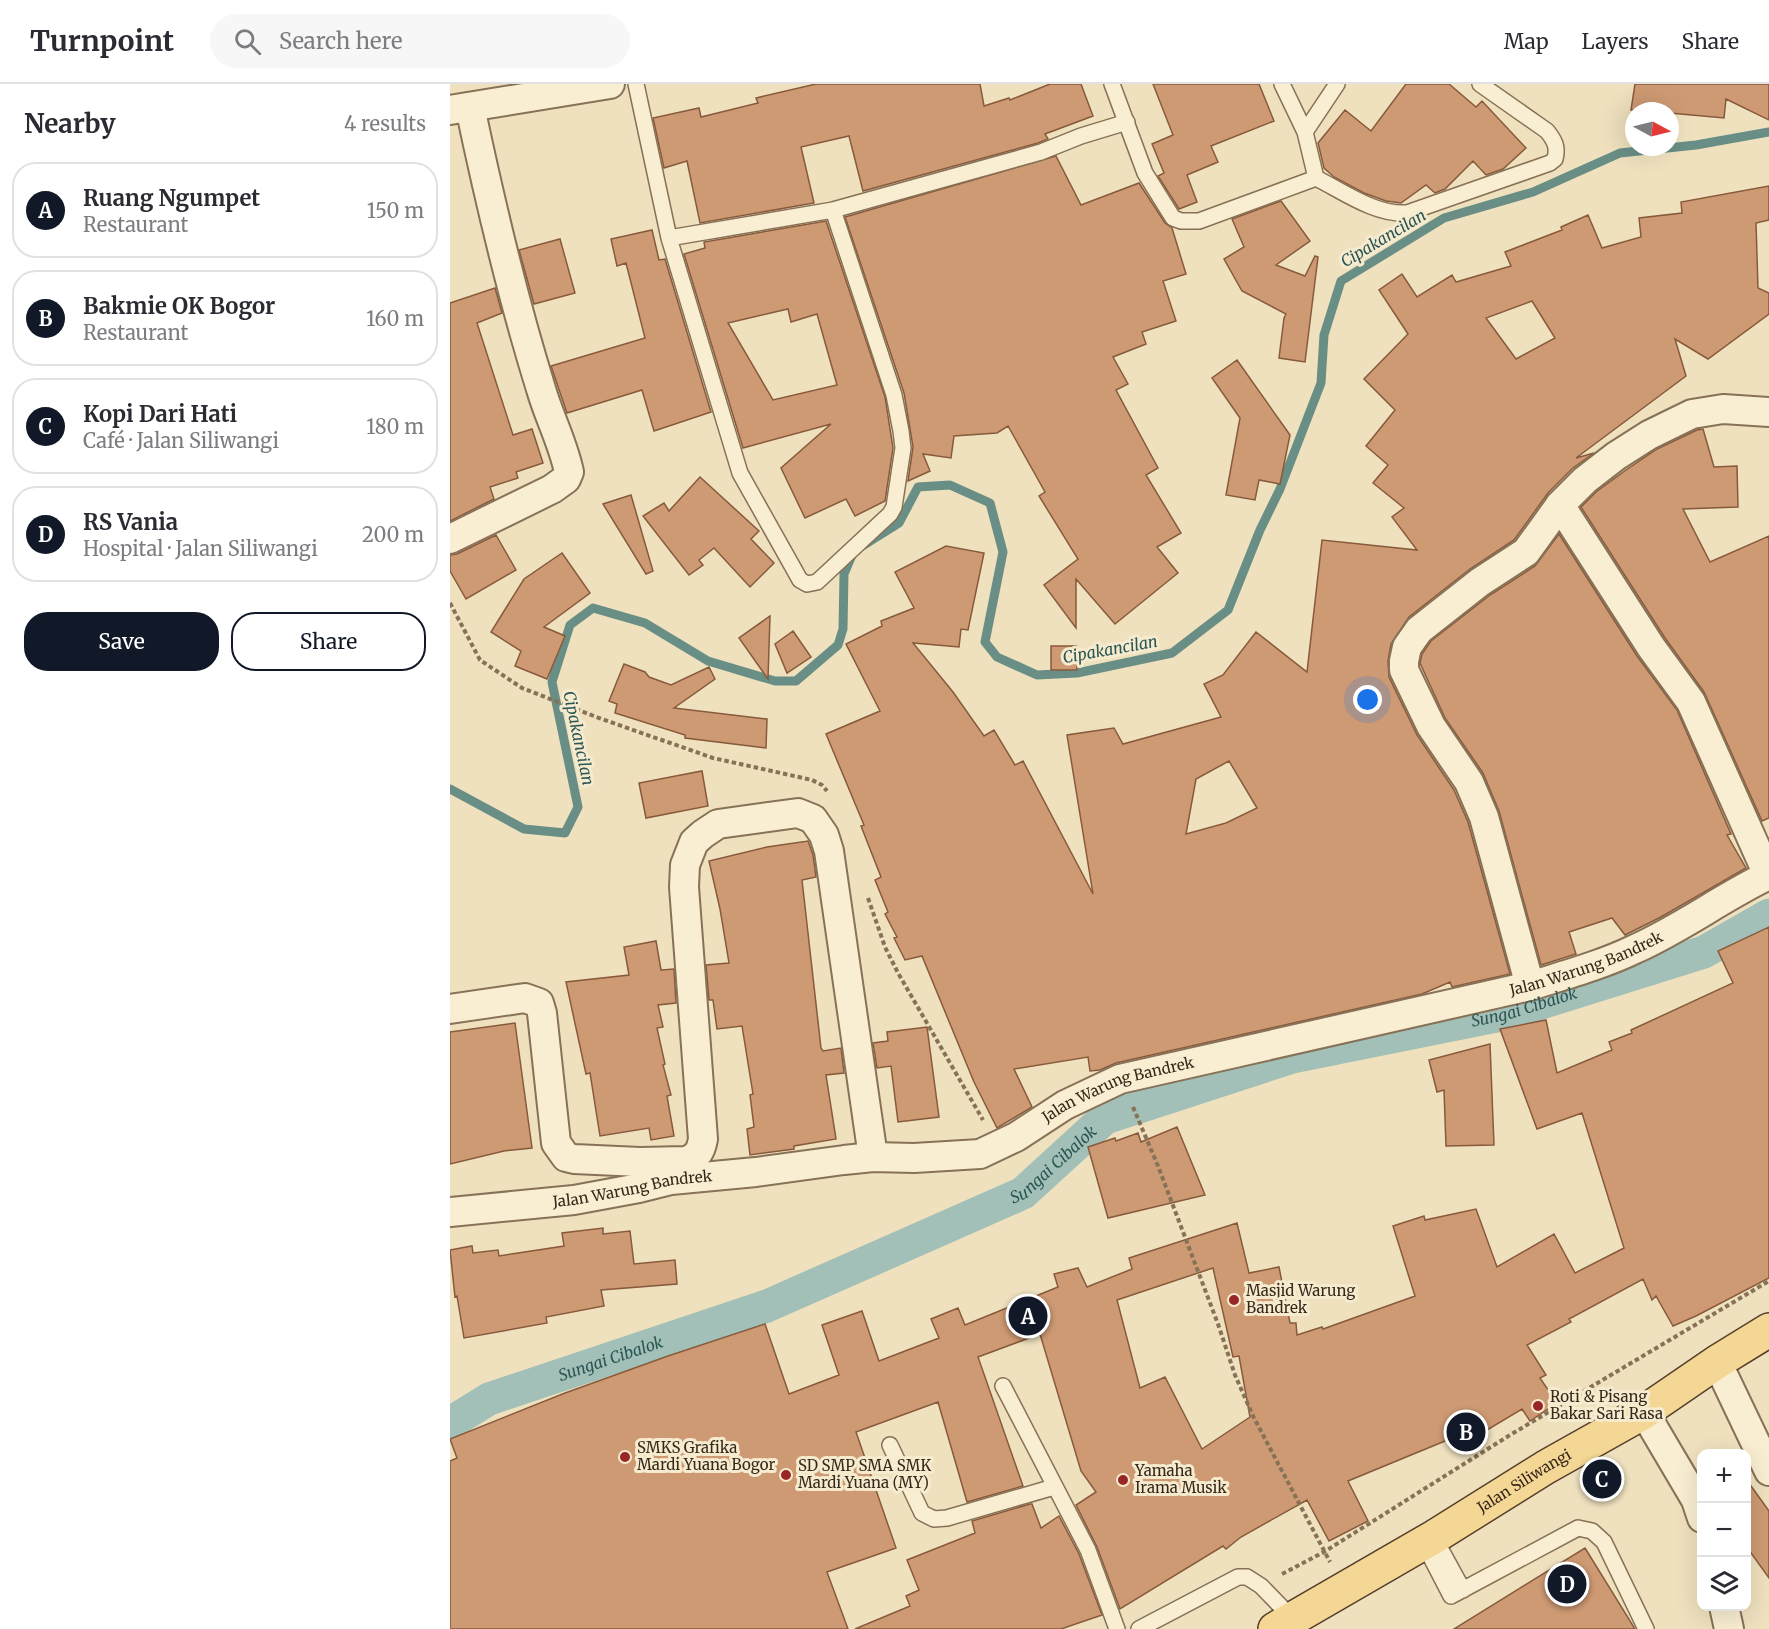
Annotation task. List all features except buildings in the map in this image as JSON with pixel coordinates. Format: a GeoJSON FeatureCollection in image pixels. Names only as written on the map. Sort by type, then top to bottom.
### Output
{"type":"FeatureCollection","features":[{"type":"Feature","properties":{"kind":"main road","name":"Jalan Siliwangi"},"geometry":{"type":"LineString","coordinates":[[1284,1624],[1546,1467],[1644,1412],[1769,1330]]}},
{"type":"Feature","properties":{"kind":"street"},"geometry":{"type":"LineString","coordinates":[[450,539],[552,489],[566,479],[569,472],[541,390],[494,217],[460,109],[610,84]]}},
{"type":"Feature","properties":{"kind":"street"},"geometry":{"type":"LineString","coordinates":[[1530,986],[1484,817],[1469,782],[1431,726],[1404,670],[1407,647],[1419,630],[1480,582],[1526,552],[1560,506],[1585,480],[1616,456],[1649,435],[1692,414],[1723,409],[1769,412]]}},
{"type":"Feature","properties":{"kind":"street"},"geometry":{"type":"LineString","coordinates":[[1560,506],[1651,647],[1691,702],[1768,875]]}},
{"type":"Feature","properties":{"kind":"street"},"geometry":{"type":"LineString","coordinates":[[450,1009],[525,998],[539,1003],[556,1143],[566,1157],[640,1162],[686,1161],[693,1158],[702,1148],[703,1139],[684,886],[686,865],[694,842],[718,824],[798,813],[813,819],[824,835],[829,851],[873,1157]]}},
{"type":"Feature","properties":{"kind":"street","name":"Jalan Warung Bandrek"},"geometry":{"type":"LineString","coordinates":[[450,1212],[602,1196],[671,1180],[873,1157],[914,1158],[980,1154],[1016,1137],[1065,1105],[1120,1079],[1530,986],[1579,971],[1634,950],[1701,915],[1768,875]]}},
{"type":"Feature","properties":{"kind":"street"},"geometry":{"type":"LineString","coordinates":[[1717,1362],[1769,1471]]}},
{"type":"Feature","properties":{"kind":"street"},"geometry":{"type":"LineString","coordinates":[[1644,1412],[1697,1504]]}},
{"type":"Feature","properties":{"kind":"street"},"geometry":{"type":"LineString","coordinates":[[1725,1611],[1729,1629]]}},
{"type":"Feature","properties":{"kind":"lane"},"geometry":{"type":"LineString","coordinates":[[636,84],[669,238],[740,473],[800,580],[812,584],[828,573],[866,534],[890,514],[894,507],[903,448],[894,395],[833,210]]}},
{"type":"Feature","properties":{"kind":"lane"},"geometry":{"type":"LineString","coordinates":[[1112,84],[1145,173],[1168,213],[1180,221],[1198,221],[1316,178],[1380,210],[1389,213],[1407,213],[1554,161],[1557,148],[1547,132],[1480,84]]}},
{"type":"Feature","properties":{"kind":"lane"},"geometry":{"type":"LineString","coordinates":[[1282,84],[1305,132],[1316,178]]}},
{"type":"Feature","properties":{"kind":"lane"},"geometry":{"type":"LineString","coordinates":[[1305,132],[1337,84]]}},
{"type":"Feature","properties":{"kind":"lane"},"geometry":{"type":"LineString","coordinates":[[669,238],[833,210],[1041,152],[1081,136],[1127,122]]}},
{"type":"Feature","properties":{"kind":"lane"},"geometry":{"type":"LineString","coordinates":[[1003,1386],[1088,1551],[1117,1629]]}},
{"type":"Feature","properties":{"kind":"lane"},"geometry":{"type":"LineString","coordinates":[[890,1445],[922,1513],[934,1519],[947,1518],[1054,1486]]}},
{"type":"Feature","properties":{"kind":"lane"},"geometry":{"type":"LineString","coordinates":[[1429,1539],[1463,1590],[1578,1528],[1592,1530],[1604,1542],[1646,1629]]}},
{"type":"Feature","properties":{"kind":"lane"},"geometry":{"type":"LineString","coordinates":[[1138,1629],[1238,1576],[1247,1577],[1261,1586],[1284,1624]]}},
{"type":"Feature","properties":{"kind":"path"},"geometry":{"type":"LineString","coordinates":[[450,603],[480,660],[522,688],[599,718]]}},
{"type":"Feature","properties":{"kind":"path"},"geometry":{"type":"LineString","coordinates":[[1130,1101],[1141,1123],[1218,1324],[1235,1375],[1253,1416],[1324,1552],[1346,1588]]}},
{"type":"Feature","properties":{"kind":"path"},"geometry":{"type":"LineString","coordinates":[[1324,1552],[1510,1435],[1769,1281]]}},
{"type":"Feature","properties":{"kind":"waterway","name":"Cipakancilan"},"geometry":{"type":"LineString","coordinates":[[864,545],[899,523],[918,487],[950,485],[990,503],[1003,552],[985,642],[997,657],[1037,675],[1077,673],[1172,653],[1228,610],[1260,530],[1280,489],[1321,383],[1324,335],[1341,281],[1444,218],[1533,192],[1620,153],[1696,145],[1769,132]]}},
{"type":"Feature","properties":{"kind":"waterway","name":"Cipakancilan"},"geometry":{"type":"LineString","coordinates":[[450,789],[524,829],[565,833],[578,807],[552,682],[570,625],[593,608],[645,623],[708,661],[775,681],[796,681],[838,645],[843,629],[844,574],[853,553]]}},
{"type":"Feature","properties":{"kind":"waterway","name":"Sungai Cibalok"},"geometry":{"type":"LineString","coordinates":[[450,1423],[489,1399],[767,1306],[1023,1193],[1105,1118],[1292,1057],[1506,1014],[1704,952],[1769,915]]}},
{"type":"Feature","properties":{"kind":"place","name":"Masjid Warung Bandrek"},"geometry":{"type":"Point","coordinates":[1234,1300]}},
{"type":"Feature","properties":{"kind":"place","name":"Ruang Ngumpet"},"geometry":{"type":"Point","coordinates":[1028,1316]}},
{"type":"Feature","properties":{"kind":"place","name":"Roti & Pisang Bakar Sari Rasa"},"geometry":{"type":"Point","coordinates":[1538,1406]}},
{"type":"Feature","properties":{"kind":"place","name":"Bakmie OK Bogor"},"geometry":{"type":"Point","coordinates":[1466,1432]}},
{"type":"Feature","properties":{"kind":"place","name":"SMKS Grafika Mardi Yuana Bogor"},"geometry":{"type":"Point","coordinates":[625,1457]}},
{"type":"Feature","properties":{"kind":"place","name":"SD SMP SMA SMK Mardi Yuana (MY)"},"geometry":{"type":"Point","coordinates":[786,1475]}},
{"type":"Feature","properties":{"kind":"place","name":"Kopi Dari Hati"},"geometry":{"type":"Point","coordinates":[1602,1479]}},
{"type":"Feature","properties":{"kind":"place","name":"Yamaha Irama Musik"},"geometry":{"type":"Point","coordinates":[1123,1480]}},
{"type":"Feature","properties":{"kind":"place","name":"RS Vania"},"geometry":{"type":"Point","coordinates":[1567,1584]}}]}
